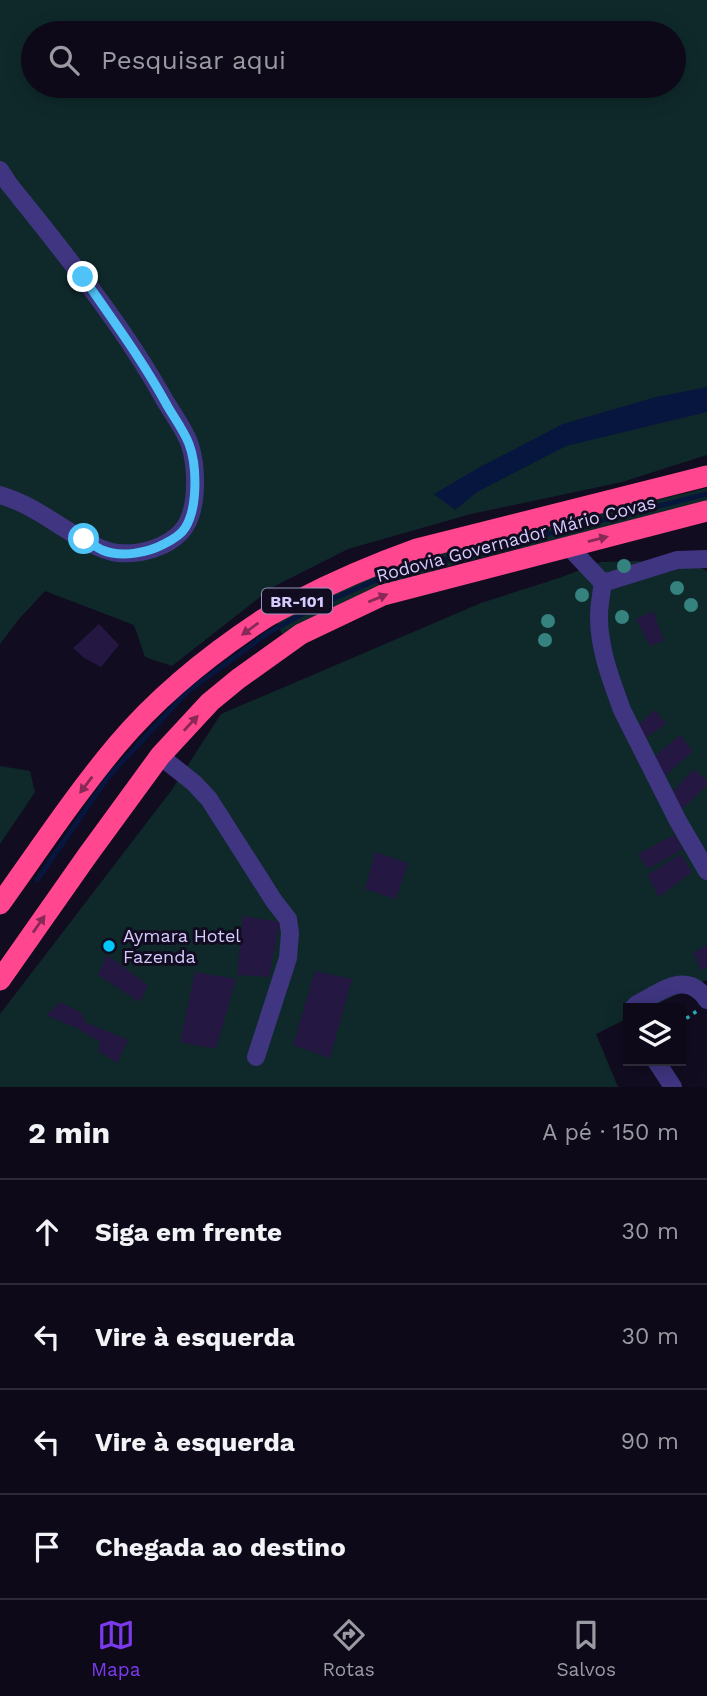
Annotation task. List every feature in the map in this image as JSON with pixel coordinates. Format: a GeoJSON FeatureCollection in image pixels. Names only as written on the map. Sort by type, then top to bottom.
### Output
{"type":"FeatureCollection","features":[{"type":"Feature","properties":{"kind":"highway","name":"Rodovia Governador Mário Covas"},"geometry":{"type":"LineString","coordinates":[[0,904],[118,744],[166,694],[200,665],[264,619],[324,587],[417,549],[707,476]]}},
{"type":"Feature","properties":{"kind":"highway","name":"Rodovia Governador Mário Covas"},"geometry":{"type":"LineString","coordinates":[[0,980],[160,756],[210,702],[300,634],[383,596],[707,511]]}},
{"type":"Feature","properties":{"kind":"street"},"geometry":{"type":"LineString","coordinates":[[0,170],[83,277],[152,377],[190,444],[196,478],[194,501],[185,528],[163,544],[134,553],[103,551],[29,506],[0,495]]}},
{"type":"Feature","properties":{"kind":"street"},"geometry":{"type":"LineString","coordinates":[[569,547],[603,583]]}},
{"type":"Feature","properties":{"kind":"street"},"geometry":{"type":"LineString","coordinates":[[603,583],[677,560],[707,559]]}},
{"type":"Feature","properties":{"kind":"street"},"geometry":{"type":"LineString","coordinates":[[603,583],[599,626],[607,667],[616,694],[678,821],[705,864]]}},
{"type":"Feature","properties":{"kind":"street"},"geometry":{"type":"LineString","coordinates":[[160,756],[194,783],[209,799],[288,919],[288,958],[256,1057]]}},
{"type":"Feature","properties":{"kind":"street"},"geometry":{"type":"LineString","coordinates":[[639,1003],[672,986],[684,983],[694,986],[703,994],[702,1005]]}},
{"type":"Feature","properties":{"kind":"street"},"geometry":{"type":"LineString","coordinates":[[659,1066],[673,1087]]}},
{"type":"Feature","properties":{"kind":"path"},"geometry":{"type":"LineString","coordinates":[[686,1019],[702,1005]]}},
{"type":"Feature","properties":{"kind":"green space"},"geometry":{"type":"Polygon","coordinates":[[[0,0],[707,0],[707,455],[622,482],[471,514],[348,549],[273,587],[172,666],[145,657],[134,625],[45,591],[0,644],[0,0]]]}},
{"type":"Feature","properties":{"kind":"green space"},"geometry":{"type":"Polygon","coordinates":[[[707,488],[707,502],[453,565],[375,589],[282,634],[277,622],[322,597],[392,568],[498,538],[707,488]]]}},
{"type":"Feature","properties":{"kind":"green space"},"geometry":{"type":"Polygon","coordinates":[[[637,561],[695,565],[707,571],[707,980],[659,1003],[623,1003],[623,1020],[596,1034],[618,1087],[0,1087],[0,1014],[171,791],[221,714],[481,603],[601,562],[637,561]]]}},
{"type":"Feature","properties":{"kind":"green space"},"geometry":{"type":"Polygon","coordinates":[[[0,766],[30,771],[35,792],[0,844],[0,766]]]}},
{"type":"Feature","properties":{"kind":"water"},"geometry":{"type":"Polygon","coordinates":[[[707,387],[707,412],[566,446],[477,492],[455,510],[434,494],[563,424],[656,397],[707,387]]]}},
{"type":"Feature","properties":{"kind":"building"},"geometry":{"type":"Polygon","coordinates":[[[653,611],[664,641],[650,646],[636,619],[653,611]]]}},
{"type":"Feature","properties":{"kind":"building"},"geometry":{"type":"Polygon","coordinates":[[[99,624],[119,645],[101,667],[73,648],[99,624]]]}},
{"type":"Feature","properties":{"kind":"building"},"geometry":{"type":"Polygon","coordinates":[[[655,710],[666,724],[645,738],[637,726],[655,710]]]}},
{"type":"Feature","properties":{"kind":"building"},"geometry":{"type":"Polygon","coordinates":[[[680,735],[693,751],[664,777],[655,756],[680,735]]]}},
{"type":"Feature","properties":{"kind":"building"},"geometry":{"type":"Polygon","coordinates":[[[694,769],[707,781],[707,785],[681,810],[670,794],[694,769]]]}},
{"type":"Feature","properties":{"kind":"building"},"geometry":{"type":"Polygon","coordinates":[[[674,835],[683,849],[648,869],[638,854],[674,835]]]}},
{"type":"Feature","properties":{"kind":"building"},"geometry":{"type":"Polygon","coordinates":[[[375,852],[408,863],[396,899],[365,889],[375,852]]]}},
{"type":"Feature","properties":{"kind":"building"},"geometry":{"type":"Polygon","coordinates":[[[681,854],[692,872],[659,897],[647,875],[681,854]]]}},
{"type":"Feature","properties":{"kind":"building"},"geometry":{"type":"Polygon","coordinates":[[[243,916],[280,922],[269,977],[237,975],[243,916]]]}},
{"type":"Feature","properties":{"kind":"building"},"geometry":{"type":"Polygon","coordinates":[[[707,945],[707,968],[701,970],[693,953],[707,945]]]}},
{"type":"Feature","properties":{"kind":"building"},"geometry":{"type":"Polygon","coordinates":[[[107,955],[148,985],[140,1002],[98,975],[107,955]]]}},
{"type":"Feature","properties":{"kind":"building"},"geometry":{"type":"Polygon","coordinates":[[[315,971],[352,979],[330,1058],[293,1045],[315,971]]]}},
{"type":"Feature","properties":{"kind":"building"},"geometry":{"type":"Polygon","coordinates":[[[195,972],[236,979],[216,1049],[180,1042],[195,972]]]}},
{"type":"Feature","properties":{"kind":"building"},"geometry":{"type":"Polygon","coordinates":[[[61,1002],[81,1013],[85,1022],[128,1040],[117,1063],[98,1051],[100,1042],[77,1028],[46,1015],[61,1002]]]}},
{"type":"Feature","properties":{"kind":"waterway"},"geometry":{"type":"LineString","coordinates":[[37,880],[108,777],[187,692],[268,633],[317,606],[374,581],[427,564],[707,494]]}},
{"type":"Feature","properties":{"kind":"place","name":"Aymara Hotel Fazenda"},"geometry":{"type":"Point","coordinates":[109,946]}},
{"type":"Feature","properties":{"kind":"route"},"geometry":{"type":"LineString","coordinates":[[83,277],[152,377],[190,444],[196,478],[191,514],[185,528],[176,537],[150,550],[134,553],[103,551],[84,539]]}}]}
